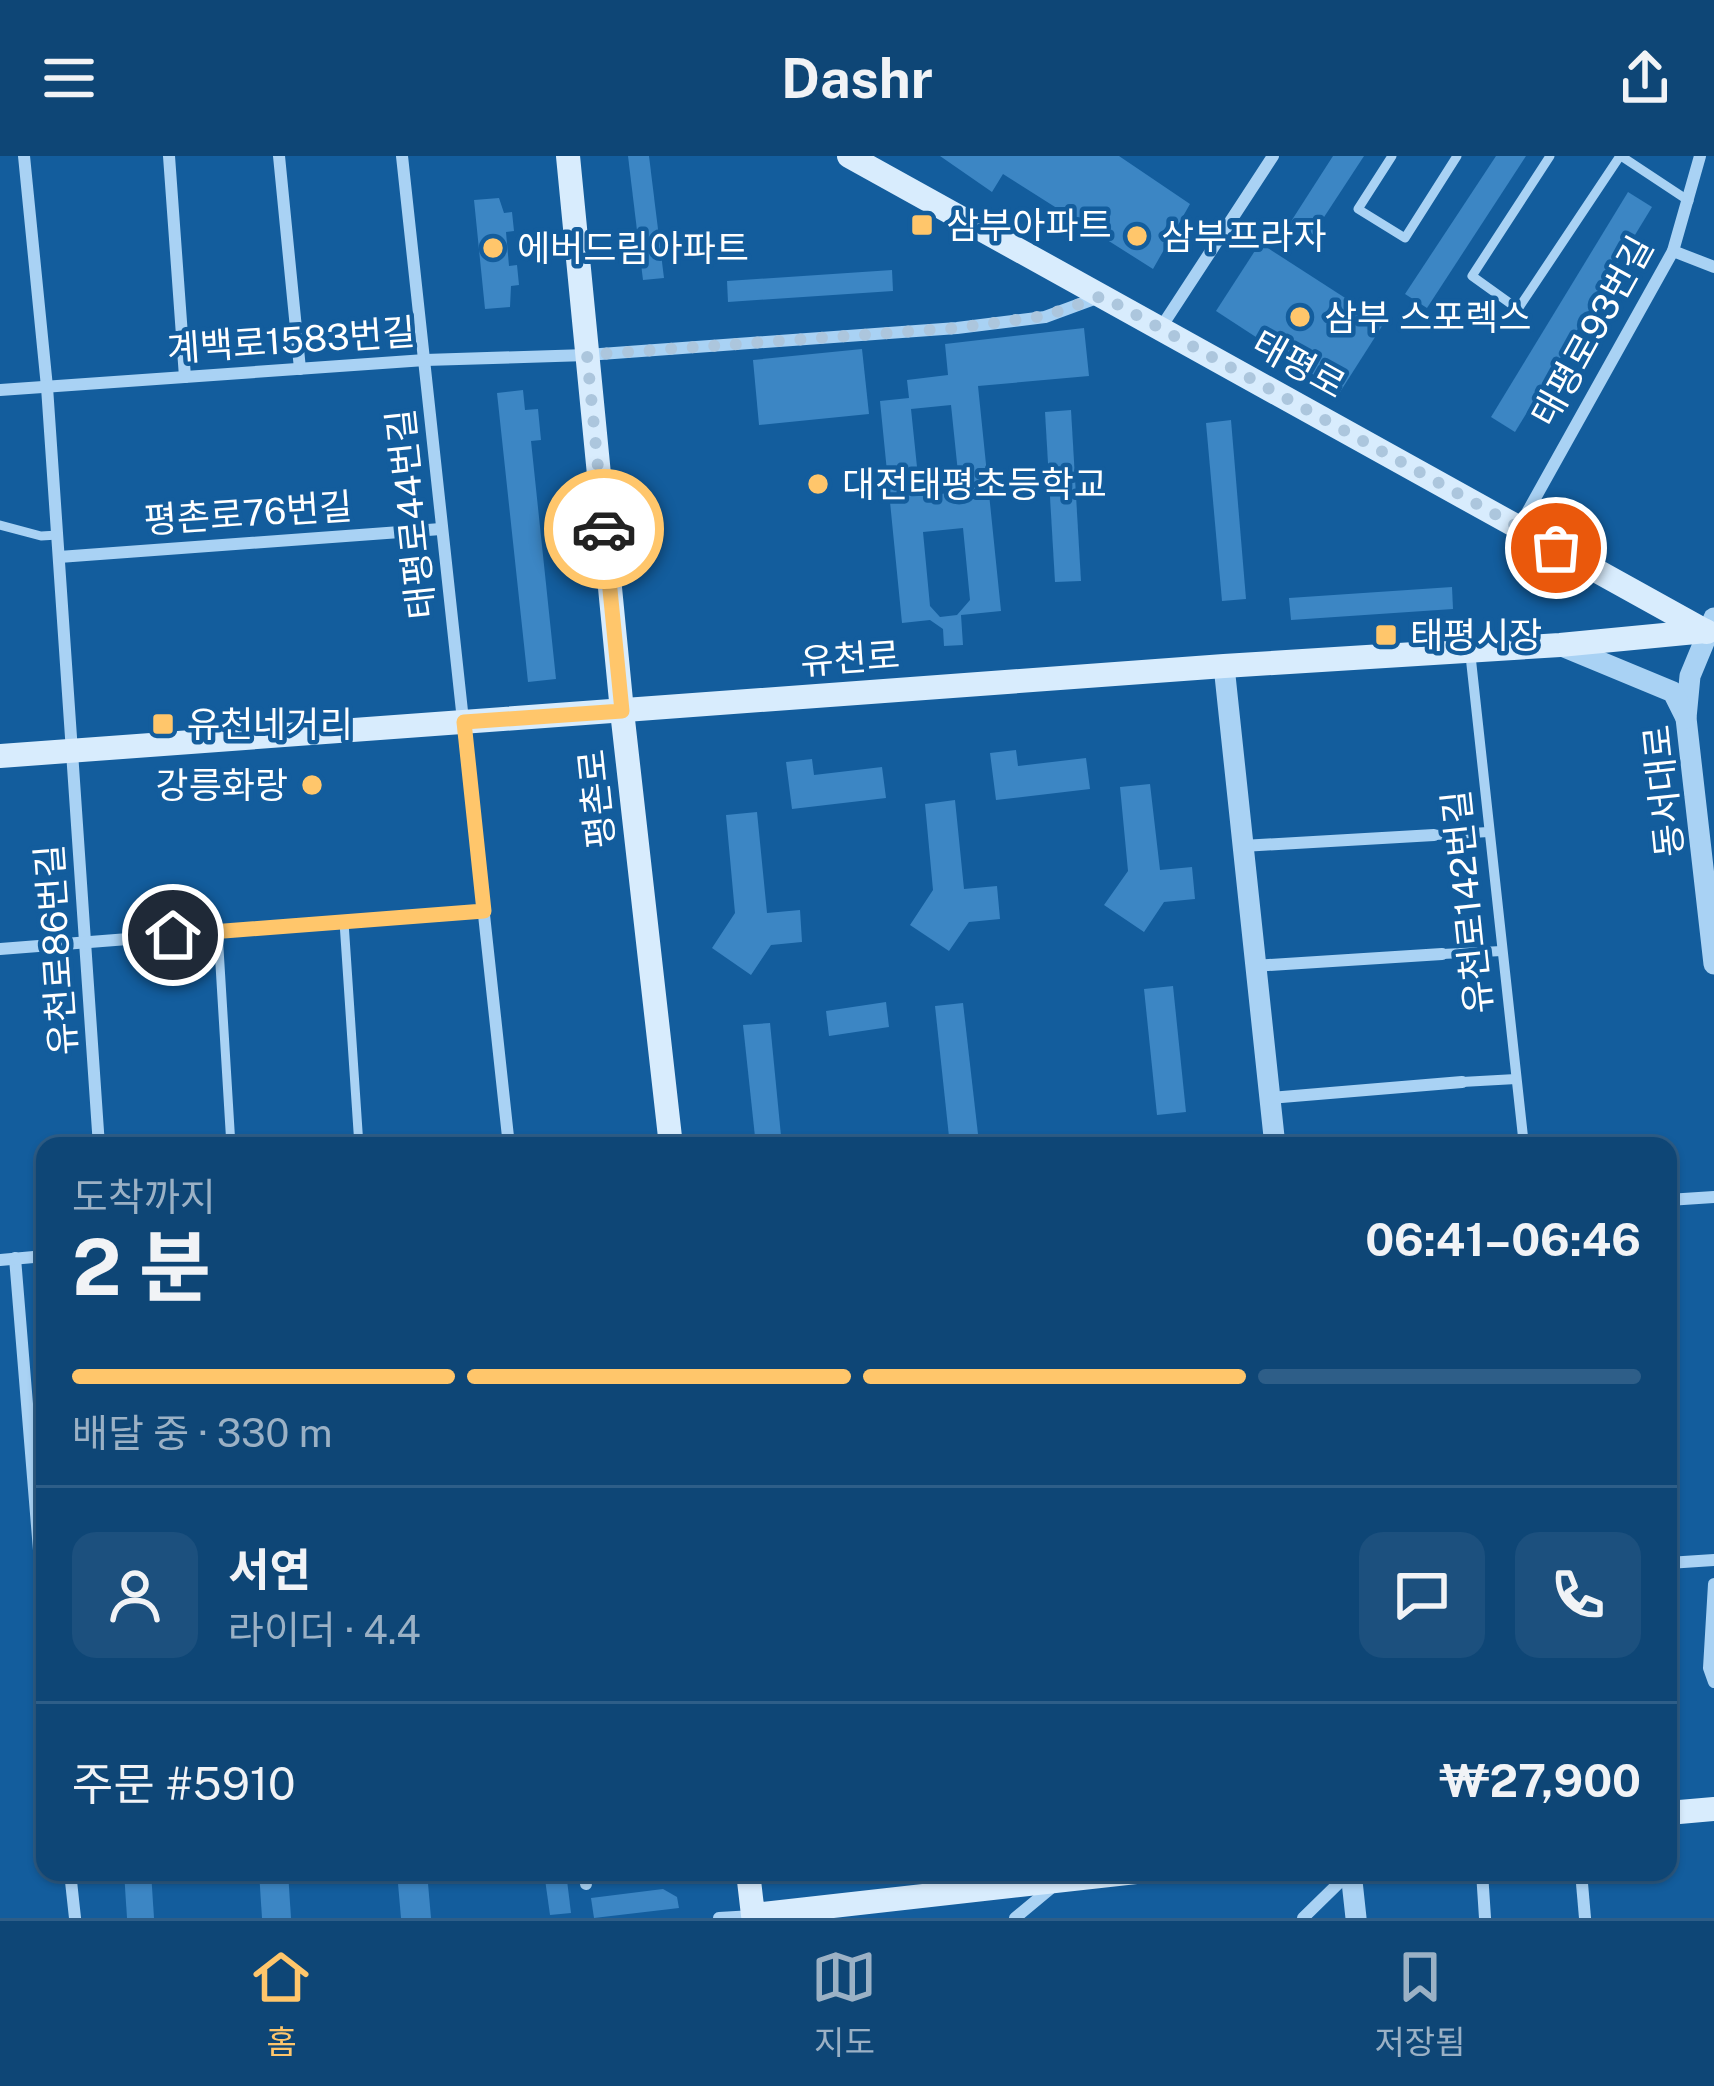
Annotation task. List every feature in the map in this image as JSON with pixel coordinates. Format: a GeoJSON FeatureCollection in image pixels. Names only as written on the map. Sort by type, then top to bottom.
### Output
{"type":"FeatureCollection","features":[{"type":"Feature","properties":{"kind":"main road","name":"평촌로"},"geometry":{"type":"LineString","coordinates":[[568,156],[622,711],[670,1137]]}},
{"type":"Feature","properties":{"kind":"main road","name":"태평로"},"geometry":{"type":"LineString","coordinates":[[849,156],[890,166],[1160,329],[1711,629]]}},
{"type":"Feature","properties":{"kind":"main road","name":"유천로"},"geometry":{"type":"LineString","coordinates":[[0,756],[1560,645],[1711,629]]}},
{"type":"Feature","properties":{"kind":"main road"},"geometry":{"type":"LineString","coordinates":[[1677,1812],[1714,1809]]}},
{"type":"Feature","properties":{"kind":"main road"},"geometry":{"type":"LineString","coordinates":[[749,1881],[753,1916],[1027,1881]]}},
{"type":"Feature","properties":{"kind":"street","name":"유천로86번길"},"geometry":{"type":"LineString","coordinates":[[24,156],[47,387],[98,1137]]}},
{"type":"Feature","properties":{"kind":"street"},"geometry":{"type":"LineString","coordinates":[[169,156],[185,377]]}},
{"type":"Feature","properties":{"kind":"street"},"geometry":{"type":"LineString","coordinates":[[279,156],[300,369]]}},
{"type":"Feature","properties":{"kind":"street","name":"태평로44번길"},"geometry":{"type":"LineString","coordinates":[[402,156],[508,1137]]}},
{"type":"Feature","properties":{"kind":"street"},"geometry":{"type":"LineString","coordinates":[[1160,329],[1273,156]]}},
{"type":"Feature","properties":{"kind":"street","name":"태평로93번길"},"geometry":{"type":"LineString","coordinates":[[1519,527],[1673,250],[1700,156]]}},
{"type":"Feature","properties":{"kind":"street"},"geometry":{"type":"LineString","coordinates":[[1673,250],[1714,267]]}},
{"type":"Feature","properties":{"kind":"street","name":"계백로1583번길"},"geometry":{"type":"LineString","coordinates":[[0,389],[957,328],[1045,316],[1102,296]]}},
{"type":"Feature","properties":{"kind":"street","name":"평촌로76번길"},"geometry":{"type":"LineString","coordinates":[[58,556],[441,530]]}},
{"type":"Feature","properties":{"kind":"street","name":"동서대로"},"geometry":{"type":"LineString","coordinates":[[1711,629],[1690,676],[1686,718],[1714,964]]}},
{"type":"Feature","properties":{"kind":"street"},"geometry":{"type":"LineString","coordinates":[[1560,645],[1673,692],[1686,718]]}},
{"type":"Feature","properties":{"kind":"street","name":"유천로142번길"},"geometry":{"type":"LineString","coordinates":[[1470,651],[1523,1137]]}},
{"type":"Feature","properties":{"kind":"street"},"geometry":{"type":"LineString","coordinates":[[1224,666],[1274,1137]]}},
{"type":"Feature","properties":{"kind":"street"},"geometry":{"type":"LineString","coordinates":[[1242,846],[1489,832]]}},
{"type":"Feature","properties":{"kind":"street"},"geometry":{"type":"LineString","coordinates":[[0,949],[484,911]]}},
{"type":"Feature","properties":{"kind":"street"},"geometry":{"type":"LineString","coordinates":[[1254,965],[1502,951]]}},
{"type":"Feature","properties":{"kind":"street"},"geometry":{"type":"LineString","coordinates":[[1269,1098],[1516,1079]]}},
{"type":"Feature","properties":{"kind":"street"},"geometry":{"type":"LineString","coordinates":[[1677,1199],[1714,1197]]}},
{"type":"Feature","properties":{"kind":"street"},"geometry":{"type":"LineString","coordinates":[[8,1259],[36,1534]]}},
{"type":"Feature","properties":{"kind":"street"},"geometry":{"type":"LineString","coordinates":[[1677,1562],[1714,1560]]}},
{"type":"Feature","properties":{"kind":"street"},"geometry":{"type":"LineString","coordinates":[[1714,1584],[1708,1667],[1714,1682]]}},
{"type":"Feature","properties":{"kind":"street"},"geometry":{"type":"LineString","coordinates":[[71,1881],[75,1918]]}},
{"type":"Feature","properties":{"kind":"street"},"geometry":{"type":"LineString","coordinates":[[1015,1918],[1060,1881]]}},
{"type":"Feature","properties":{"kind":"street"},"geometry":{"type":"LineString","coordinates":[[1303,1918],[1341,1881]]}},
{"type":"Feature","properties":{"kind":"street"},"geometry":{"type":"LineString","coordinates":[[1351,1881],[1356,1918]]}},
{"type":"Feature","properties":{"kind":"street"},"geometry":{"type":"LineString","coordinates":[[1483,1881],[1485,1918]]}},
{"type":"Feature","properties":{"kind":"street"},"geometry":{"type":"LineString","coordinates":[[1582,1881],[1585,1918]]}},
{"type":"Feature","properties":{"kind":"street"},"geometry":{"type":"LineString","coordinates":[[719,1918],[753,1916]]}},
{"type":"Feature","properties":{"kind":"lane"},"geometry":{"type":"LineString","coordinates":[[1392,156],[1358,208],[1405,238],[1457,156]]}},
{"type":"Feature","properties":{"kind":"lane"},"geometry":{"type":"LineString","coordinates":[[1550,156],[1472,276],[1518,309],[1621,156],[1689,201]]}},
{"type":"Feature","properties":{"kind":"lane"},"geometry":{"type":"LineString","coordinates":[[0,525],[41,536],[58,535]]}},
{"type":"Feature","properties":{"kind":"lane"},"geometry":{"type":"LineString","coordinates":[[344,922],[358,1137]]}},
{"type":"Feature","properties":{"kind":"lane"},"geometry":{"type":"LineString","coordinates":[[218,932],[230,1137]]}},
{"type":"Feature","properties":{"kind":"building"},"geometry":{"type":"Polygon","coordinates":[[[628,156],[649,156],[664,278],[643,280],[628,156]]]}},
{"type":"Feature","properties":{"kind":"building","name":"삼부프라자"},"geometry":{"type":"Polygon","coordinates":[[[940,156],[1119,156],[1190,204],[1153,269],[1003,174],[992,192],[940,156]]]}},
{"type":"Feature","properties":{"kind":"building"},"geometry":{"type":"Polygon","coordinates":[[[1333,156],[1364,156],[1311,237],[1290,223],[1333,156]]]}},
{"type":"Feature","properties":{"kind":"building"},"geometry":{"type":"Polygon","coordinates":[[[1496,156],[1526,156],[1427,308],[1405,294],[1496,156]]]}},
{"type":"Feature","properties":{"kind":"building"},"geometry":{"type":"Polygon","coordinates":[[[1628,192],[1652,207],[1515,432],[1491,417],[1628,192]]]}},
{"type":"Feature","properties":{"kind":"building","name":"에버드림아파트"},"geometry":{"type":"Polygon","coordinates":[[[499,198],[504,213],[512,212],[514,231],[506,232],[509,266],[517,265],[519,285],[511,286],[510,307],[485,309],[474,200],[499,198]]]}},
{"type":"Feature","properties":{"kind":"building","name":"삼부 스포렉스"},"geometry":{"type":"Polygon","coordinates":[[[1260,243],[1384,323],[1340,392],[1216,311],[1260,243]]]}},
{"type":"Feature","properties":{"kind":"building"},"geometry":{"type":"Polygon","coordinates":[[[892,270],[893,291],[728,302],[727,281],[892,270]]]}},
{"type":"Feature","properties":{"kind":"building"},"geometry":{"type":"Polygon","coordinates":[[[1084,328],[1089,376],[978,386],[1001,611],[961,615],[963,645],[944,646],[943,629],[930,620],[902,623],[880,401],[909,398],[907,380],[948,375],[945,344],[1084,328]],[[951,405],[911,409],[920,496],[960,492],[951,405]],[[963,528],[923,532],[930,606],[940,617],[957,615],[970,600],[963,528]]]}},
{"type":"Feature","properties":{"kind":"building"},"geometry":{"type":"Polygon","coordinates":[[[862,349],[869,414],[759,425],[753,360],[862,349]]]}},
{"type":"Feature","properties":{"kind":"building"},"geometry":{"type":"Polygon","coordinates":[[[523,390],[525,410],[538,409],[541,440],[531,441],[556,679],[528,682],[497,393],[523,390]]]}},
{"type":"Feature","properties":{"kind":"building"},"geometry":{"type":"Polygon","coordinates":[[[1071,410],[1081,581],[1055,582],[1045,412],[1071,410]]]}},
{"type":"Feature","properties":{"kind":"building"},"geometry":{"type":"Polygon","coordinates":[[[1231,420],[1246,599],[1222,601],[1206,423],[1231,420]]]}},
{"type":"Feature","properties":{"kind":"building"},"geometry":{"type":"Polygon","coordinates":[[[1452,587],[1453,609],[1291,620],[1289,598],[1452,587]]]}},
{"type":"Feature","properties":{"kind":"building"},"geometry":{"type":"Polygon","coordinates":[[[1016,750],[1018,766],[1086,758],[1090,789],[996,800],[990,753],[1016,750]]]}},
{"type":"Feature","properties":{"kind":"building"},"geometry":{"type":"Polygon","coordinates":[[[812,759],[814,775],[882,767],[886,798],[792,809],[786,762],[812,759]]]}},
{"type":"Feature","properties":{"kind":"building"},"geometry":{"type":"Polygon","coordinates":[[[1150,784],[1160,870],[1192,867],[1195,899],[1164,902],[1144,932],[1104,905],[1128,871],[1120,787],[1150,784]]]}},
{"type":"Feature","properties":{"kind":"building"},"geometry":{"type":"Polygon","coordinates":[[[955,800],[964,889],[997,886],[1000,919],[969,922],[949,951],[910,925],[933,890],[925,804],[955,800]]]}},
{"type":"Feature","properties":{"kind":"building"},"geometry":{"type":"Polygon","coordinates":[[[757,812],[767,913],[800,910],[802,942],[771,945],[751,975],[712,948],[735,913],[726,815],[757,812]]]}},
{"type":"Feature","properties":{"kind":"building"},"geometry":{"type":"Polygon","coordinates":[[[1173,986],[1186,1112],[1157,1115],[1144,989],[1173,986]]]}},
{"type":"Feature","properties":{"kind":"building"},"geometry":{"type":"Polygon","coordinates":[[[886,1002],[889,1027],[829,1036],[826,1011],[886,1002]]]}},
{"type":"Feature","properties":{"kind":"building"},"geometry":{"type":"Polygon","coordinates":[[[963,1003],[978,1137],[949,1137],[935,1006],[963,1003]]]}},
{"type":"Feature","properties":{"kind":"building"},"geometry":{"type":"Polygon","coordinates":[[[770,1023],[781,1137],[755,1137],[743,1025],[770,1023]]]}},
{"type":"Feature","properties":{"kind":"building"},"geometry":{"type":"Polygon","coordinates":[[[125,1881],[152,1881],[154,1918],[127,1918],[125,1881]]]}},
{"type":"Feature","properties":{"kind":"building"},"geometry":{"type":"Polygon","coordinates":[[[260,1881],[289,1881],[291,1918],[262,1918],[260,1881]]]}},
{"type":"Feature","properties":{"kind":"building"},"geometry":{"type":"Polygon","coordinates":[[[398,1881],[428,1881],[431,1918],[401,1918],[398,1881]]]}},
{"type":"Feature","properties":{"kind":"building"},"geometry":{"type":"Polygon","coordinates":[[[545,1881],[567,1881],[571,1913],[550,1915],[545,1881]]]}},
{"type":"Feature","properties":{"kind":"building"},"geometry":{"type":"Polygon","coordinates":[[[663,1889],[677,1897],[679,1908],[594,1918],[591,1898],[663,1889]]]}},
{"type":"Feature","properties":{"kind":"way so far"},"geometry":{"type":"LineString","coordinates":[[604,529],[587,355],[957,328],[1045,316],[1102,296],[1556,548]]}},
{"type":"Feature","properties":{"kind":"place","name":"삼부아파트"},"geometry":{"type":"Point","coordinates":[922,225]}},
{"type":"Feature","properties":{"kind":"place","name":"삼부프라자"},"geometry":{"type":"Point","coordinates":[1137,236]}},
{"type":"Feature","properties":{"kind":"place","name":"에버드림아파트"},"geometry":{"type":"Point","coordinates":[493,248]}},
{"type":"Feature","properties":{"kind":"place","name":"삼부 스포렉스"},"geometry":{"type":"Point","coordinates":[1300,317]}},
{"type":"Feature","properties":{"kind":"place","name":"대전태평초등학교"},"geometry":{"type":"Point","coordinates":[818,484]}},
{"type":"Feature","properties":{"kind":"place","name":"태평시장"},"geometry":{"type":"Point","coordinates":[1386,635]}},
{"type":"Feature","properties":{"kind":"place","name":"유천네거리"},"geometry":{"type":"Point","coordinates":[163,724]}},
{"type":"Feature","properties":{"kind":"place","name":"강릉화랑"},"geometry":{"type":"Point","coordinates":[312,785]}},
{"type":"Feature","properties":{"kind":"route"},"geometry":{"type":"LineString","coordinates":[[173,935],[484,911],[464,722],[622,711],[604,529]]}}]}
